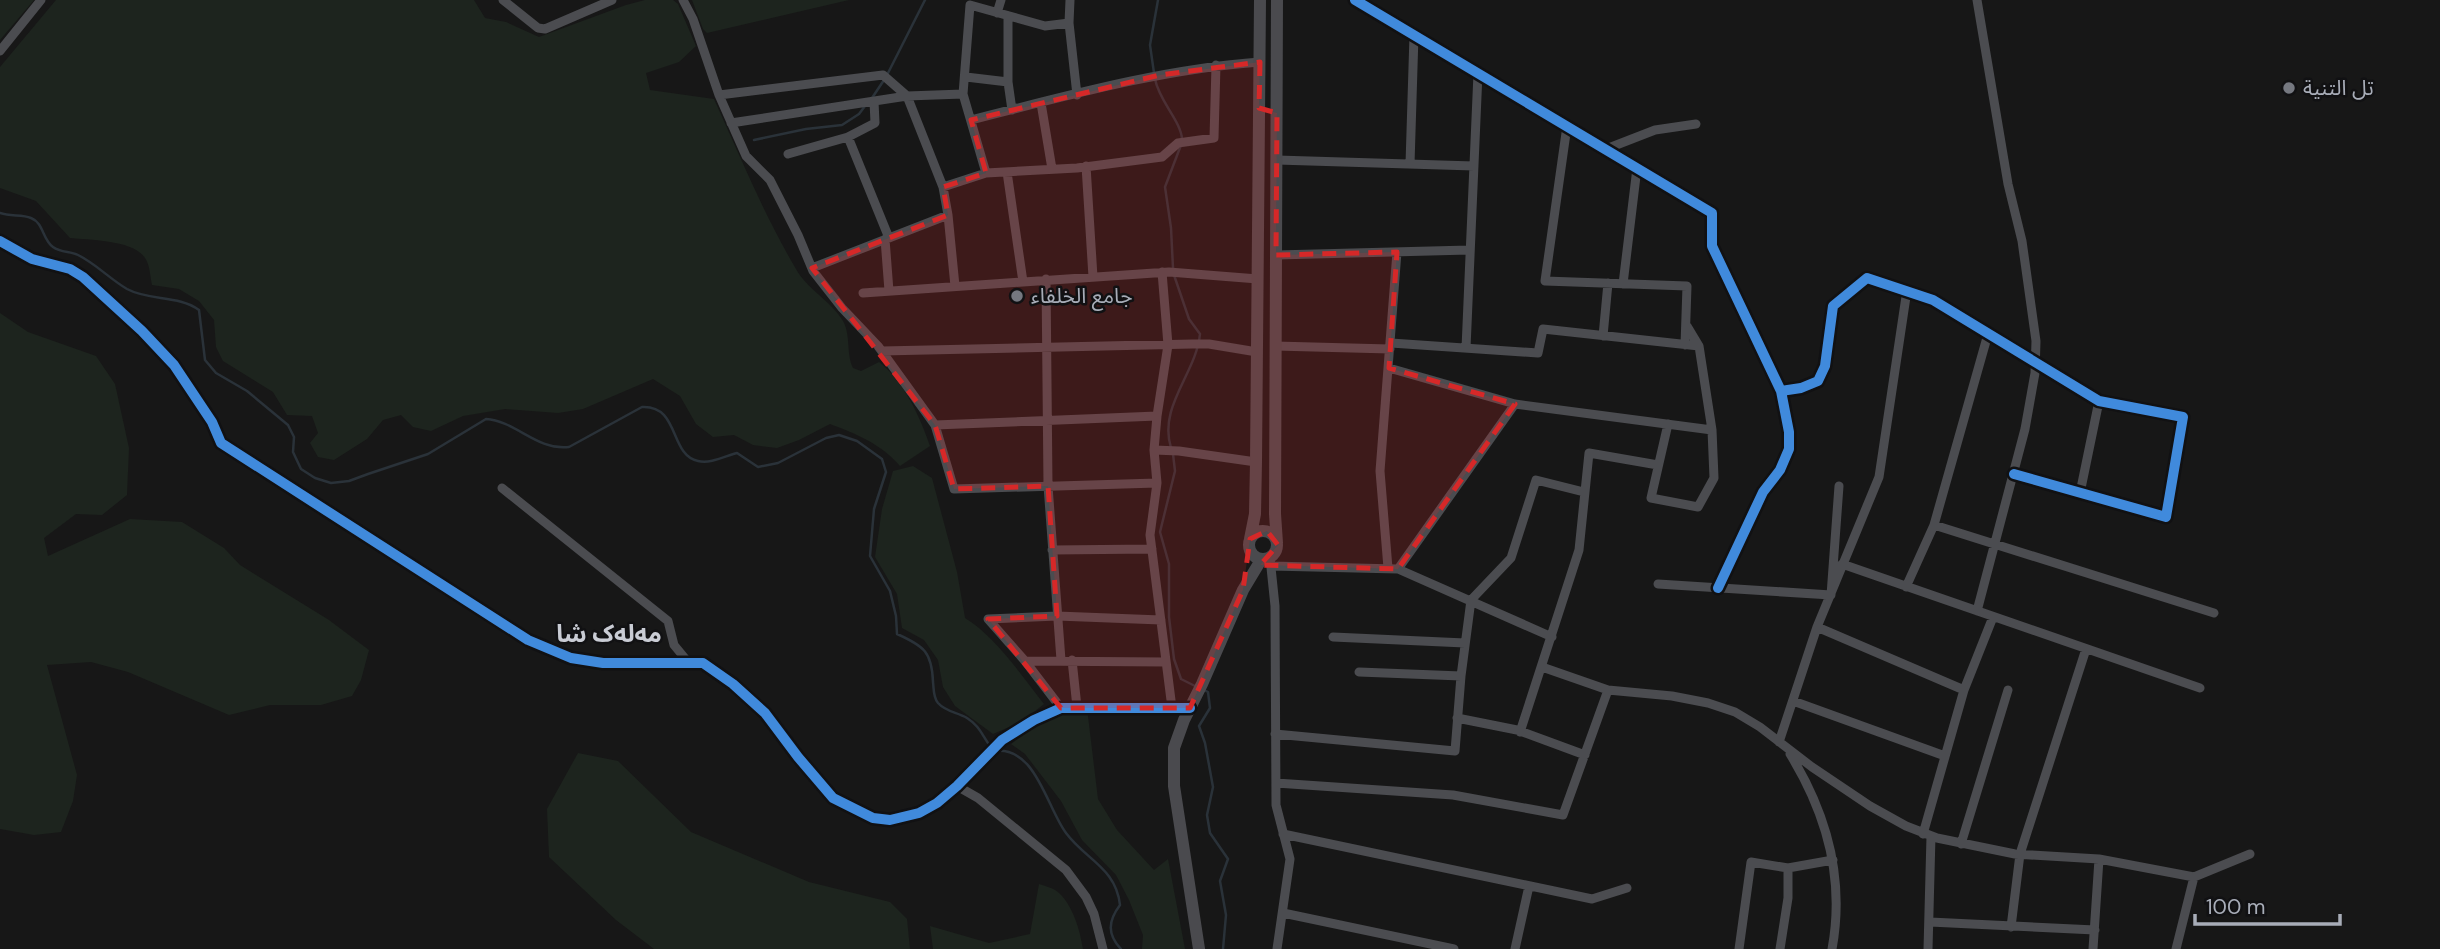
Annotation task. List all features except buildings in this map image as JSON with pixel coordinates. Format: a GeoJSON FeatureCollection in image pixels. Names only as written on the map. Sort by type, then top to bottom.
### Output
{"type":"FeatureCollection","features":[{"type":"Feature","properties":{"kind":"main road"},"geometry":{"type":"LineString","coordinates":[[1243,590],[1255,514],[1260,0]]}},
{"type":"Feature","properties":{"kind":"main road"},"geometry":{"type":"LineString","coordinates":[[1199,949],[1172,777],[1177,738],[1243,590],[1276,552],[1277,543],[1277,0]]}},
{"type":"Feature","properties":{"kind":"main road"},"geometry":{"type":"LineString","coordinates":[[1259,90],[1270,94],[1277,92]]}},
{"type":"Feature","properties":{"kind":"main road"},"geometry":{"type":"LineString","coordinates":[[1259,113],[1277,113]]}},
{"type":"Feature","properties":{"kind":"main road"},"geometry":{"type":"LineString","coordinates":[[1249,544],[1256,533],[1265,531],[1273,535],[1277,543]]}},
{"type":"Feature","properties":{"kind":"main road"},"geometry":{"type":"LineString","coordinates":[[1249,544],[1253,556],[1267,561]]}},
{"type":"Feature","properties":{"kind":"street"},"geometry":{"type":"LineString","coordinates":[[0,51],[41,0]]}},
{"type":"Feature","properties":{"kind":"street"},"geometry":{"type":"LineString","coordinates":[[503,0],[538,28],[545,29],[612,0]]}},
{"type":"Feature","properties":{"kind":"street"},"geometry":{"type":"LineString","coordinates":[[683,0],[693,19],[719,95],[746,156],[770,180],[812,268],[842,308],[882,351],[935,425],[954,489],[1157,483]]}},
{"type":"Feature","properties":{"kind":"street"},"geometry":{"type":"LineString","coordinates":[[997,13],[1001,0]]}},
{"type":"Feature","properties":{"kind":"street"},"geometry":{"type":"LineString","coordinates":[[1070,0],[1069,23],[1077,95]]}},
{"type":"Feature","properties":{"kind":"street"},"geometry":{"type":"LineString","coordinates":[[1355,0],[1712,213],[1712,246],[1781,391],[1789,432],[1789,449],[1780,470],[1763,492],[1718,588]]}},
{"type":"Feature","properties":{"kind":"street"},"geometry":{"type":"LineString","coordinates":[[1977,0],[2008,184],[2022,241],[2036,341],[2025,429],[1977,611]]}},
{"type":"Feature","properties":{"kind":"street"},"geometry":{"type":"LineString","coordinates":[[986,173],[963,94],[970,5],[1045,26],[1069,23]]}},
{"type":"Feature","properties":{"kind":"street"},"geometry":{"type":"LineString","coordinates":[[1008,16],[1008,82],[1012,110]]}},
{"type":"Feature","properties":{"kind":"street"},"geometry":{"type":"LineString","coordinates":[[1410,164],[1414,35]]}},
{"type":"Feature","properties":{"kind":"street"},"geometry":{"type":"LineString","coordinates":[[971,120],[1149,77],[1216,65],[1260,62]]}},
{"type":"Feature","properties":{"kind":"street"},"geometry":{"type":"LineString","coordinates":[[943,187],[986,173],[1162,157],[1178,143],[1214,138],[1216,65]]}},
{"type":"Feature","properties":{"kind":"street"},"geometry":{"type":"LineString","coordinates":[[1466,348],[1478,73]]}},
{"type":"Feature","properties":{"kind":"street"},"geometry":{"type":"LineString","coordinates":[[719,95],[883,75],[893,82],[907,96],[943,187],[955,286]]}},
{"type":"Feature","properties":{"kind":"street"},"geometry":{"type":"LineString","coordinates":[[965,77],[1008,82]]}},
{"type":"Feature","properties":{"kind":"street"},"geometry":{"type":"LineString","coordinates":[[731,123],[907,96],[963,94]]}},
{"type":"Feature","properties":{"kind":"street"},"geometry":{"type":"LineString","coordinates":[[788,154],[848,137],[875,123],[874,101]]}},
{"type":"Feature","properties":{"kind":"street"},"geometry":{"type":"LineString","coordinates":[[1041,103],[1052,169]]}},
{"type":"Feature","properties":{"kind":"street"},"geometry":{"type":"LineString","coordinates":[[1606,149],[1656,130],[1696,124]]}},
{"type":"Feature","properties":{"kind":"street"},"geometry":{"type":"LineString","coordinates":[[1567,126],[1545,281],[1687,286],[1685,345]]}},
{"type":"Feature","properties":{"kind":"street"},"geometry":{"type":"LineString","coordinates":[[848,137],[887,239],[889,291]]}},
{"type":"Feature","properties":{"kind":"street"},"geometry":{"type":"LineString","coordinates":[[1277,160],[1474,166]]}},
{"type":"Feature","properties":{"kind":"street"},"geometry":{"type":"LineString","coordinates":[[1086,166],[1093,277]]}},
{"type":"Feature","properties":{"kind":"street"},"geometry":{"type":"LineString","coordinates":[[1623,284],[1637,168]]}},
{"type":"Feature","properties":{"kind":"street"},"geometry":{"type":"LineString","coordinates":[[1007,172],[1023,282]]}},
{"type":"Feature","properties":{"kind":"street"},"geometry":{"type":"LineString","coordinates":[[812,268],[948,215]]}},
{"type":"Feature","properties":{"kind":"street"},"geometry":{"type":"LineString","coordinates":[[0,241],[32,259],[70,269],[83,276],[174,365],[212,422],[221,443],[528,640],[570,658],[603,663],[703,663],[733,684],[765,713],[834,798],[873,817],[890,820],[919,813],[937,803],[1002,740],[1034,720],[1061,708],[1172,708],[1192,704]]}},
{"type":"Feature","properties":{"kind":"street"},"geometry":{"type":"LineString","coordinates":[[1276,255],[1469,250]]}},
{"type":"Feature","properties":{"kind":"street"},"geometry":{"type":"LineString","coordinates":[[1393,568],[1380,471],[1397,252]]}},
{"type":"Feature","properties":{"kind":"street"},"geometry":{"type":"LineString","coordinates":[[863,293],[1180,271],[1258,279]]}},
{"type":"Feature","properties":{"kind":"street"},"geometry":{"type":"LineString","coordinates":[[1165,272],[1168,345],[1157,416],[1154,450],[1157,483],[1150,535],[1172,708]]}},
{"type":"Feature","properties":{"kind":"street"},"geometry":{"type":"LineString","coordinates":[[1781,391],[1818,381],[1822,374],[1833,306],[1867,278],[1933,300],[2099,401],[2183,417],[2166,517],[2014,474]]}},
{"type":"Feature","properties":{"kind":"street"},"geometry":{"type":"LineString","coordinates":[[1046,279],[1048,486],[1056,616],[1062,660]]}},
{"type":"Feature","properties":{"kind":"street"},"geometry":{"type":"LineString","coordinates":[[1603,336],[1608,284]]}},
{"type":"Feature","properties":{"kind":"street"},"geometry":{"type":"LineString","coordinates":[[1832,949],[1838,896],[1833,860],[1826,832],[1812,797],[1783,745],[1793,701],[1817,627],[1879,477],[1907,290]]}},
{"type":"Feature","properties":{"kind":"street"},"geometry":{"type":"LineString","coordinates":[[1668,424],[1651,498],[1698,507],[1714,478],[1712,430],[1699,346],[1686,324]]}},
{"type":"Feature","properties":{"kind":"street"},"geometry":{"type":"LineString","coordinates":[[1275,346],[1466,348],[1538,353],[1543,329],[1699,346]]}},
{"type":"Feature","properties":{"kind":"street"},"geometry":{"type":"LineString","coordinates":[[1906,587],[1934,525],[1988,334]]}},
{"type":"Feature","properties":{"kind":"street"},"geometry":{"type":"LineString","coordinates":[[882,351],[1203,344],[1257,352]]}},
{"type":"Feature","properties":{"kind":"street"},"geometry":{"type":"LineString","coordinates":[[1389,368],[1515,404],[1712,430]]}},
{"type":"Feature","properties":{"kind":"street"},"geometry":{"type":"LineString","coordinates":[[2080,493],[2099,401]]}},
{"type":"Feature","properties":{"kind":"street"},"geometry":{"type":"LineString","coordinates":[[1393,568],[1515,404]]}},
{"type":"Feature","properties":{"kind":"street"},"geometry":{"type":"LineString","coordinates":[[935,425],[1157,416]]}},
{"type":"Feature","properties":{"kind":"street"},"geometry":{"type":"LineString","coordinates":[[1154,450],[1256,462]]}},
{"type":"Feature","properties":{"kind":"street"},"geometry":{"type":"LineString","coordinates":[[1520,732],[1579,550],[1589,453],[1658,465]]}},
{"type":"Feature","properties":{"kind":"street"},"geometry":{"type":"LineString","coordinates":[[1275,734],[1455,751],[1471,600],[1511,558],[1536,480],[1584,492]]}},
{"type":"Feature","properties":{"kind":"street"},"geometry":{"type":"LineString","coordinates":[[1831,595],[1839,486]]}},
{"type":"Feature","properties":{"kind":"street"},"geometry":{"type":"LineString","coordinates":[[502,488],[668,621],[674,645],[688,662]]}},
{"type":"Feature","properties":{"kind":"street"},"geometry":{"type":"LineString","coordinates":[[1934,525],[2214,613]]}},
{"type":"Feature","properties":{"kind":"street"},"geometry":{"type":"LineString","coordinates":[[1052,550],[1152,549]]}},
{"type":"Feature","properties":{"kind":"street"},"geometry":{"type":"LineString","coordinates":[[1278,949],[1290,859],[1276,805],[1275,606],[1267,561],[1393,568],[1552,637]]}},
{"type":"Feature","properties":{"kind":"street"},"geometry":{"type":"LineString","coordinates":[[1842,564],[2200,688]]}},
{"type":"Feature","properties":{"kind":"street"},"geometry":{"type":"LineString","coordinates":[[1658,583],[1831,595]]}},
{"type":"Feature","properties":{"kind":"street"},"geometry":{"type":"LineString","coordinates":[[1061,708],[988,619],[1056,616],[1161,620]]}},
{"type":"Feature","properties":{"kind":"street"},"geometry":{"type":"LineString","coordinates":[[1928,949],[1930,922],[1927,835],[1964,690],[1993,617]]}},
{"type":"Feature","properties":{"kind":"street"},"geometry":{"type":"LineString","coordinates":[[1817,627],[1964,690]]}},
{"type":"Feature","properties":{"kind":"street"},"geometry":{"type":"LineString","coordinates":[[1333,637],[1465,643]]}},
{"type":"Feature","properties":{"kind":"street"},"geometry":{"type":"LineString","coordinates":[[2011,927],[2020,854],[2086,649]]}},
{"type":"Feature","properties":{"kind":"street"},"geometry":{"type":"LineString","coordinates":[[1072,660],[1077,707]]}},
{"type":"Feature","properties":{"kind":"street"},"geometry":{"type":"LineString","coordinates":[[1025,661],[1166,662]]}},
{"type":"Feature","properties":{"kind":"street"},"geometry":{"type":"LineString","coordinates":[[1542,667],[1608,690],[1672,696],[1722,707],[1746,718],[1870,806],[1927,835],[1961,844],[2020,854],[2099,859],[2194,877],[2250,854]]}},
{"type":"Feature","properties":{"kind":"street"},"geometry":{"type":"LineString","coordinates":[[1359,672],[1461,676]]}},
{"type":"Feature","properties":{"kind":"street"},"geometry":{"type":"LineString","coordinates":[[1276,783],[1453,795],[1563,815],[1608,690]]}},
{"type":"Feature","properties":{"kind":"street"},"geometry":{"type":"LineString","coordinates":[[1961,844],[2008,690]]}},
{"type":"Feature","properties":{"kind":"street"},"geometry":{"type":"LineString","coordinates":[[1793,701],[1945,756]]}},
{"type":"Feature","properties":{"kind":"street"},"geometry":{"type":"LineString","coordinates":[[1458,718],[1520,732],[1585,755]]}},
{"type":"Feature","properties":{"kind":"street"},"geometry":{"type":"LineString","coordinates":[[957,786],[978,798],[1066,870],[1086,897],[1094,914],[1103,949]]}},
{"type":"Feature","properties":{"kind":"street"},"geometry":{"type":"LineString","coordinates":[[1283,835],[1592,899],[1627,888]]}},
{"type":"Feature","properties":{"kind":"street"},"geometry":{"type":"LineString","coordinates":[[2093,949],[2099,859]]}},
{"type":"Feature","properties":{"kind":"street"},"geometry":{"type":"LineString","coordinates":[[1739,949],[1751,862],[1788,868],[1833,860]]}},
{"type":"Feature","properties":{"kind":"street"},"geometry":{"type":"LineString","coordinates":[[1780,949],[1788,898],[1788,868]]}},
{"type":"Feature","properties":{"kind":"street"},"geometry":{"type":"LineString","coordinates":[[2176,949],[2194,877]]}},
{"type":"Feature","properties":{"kind":"street"},"geometry":{"type":"LineString","coordinates":[[1515,949],[1529,886]]}},
{"type":"Feature","properties":{"kind":"street"},"geometry":{"type":"LineString","coordinates":[[1283,913],[1454,949]]}},
{"type":"Feature","properties":{"kind":"street"},"geometry":{"type":"LineString","coordinates":[[1930,922],[2095,930]]}},
{"type":"Feature","properties":{"kind":"highlighted area"},"geometry":{"type":"Polygon","coordinates":[[[1260,62],[1259,108],[1277,113],[1276,255],[1397,252],[1389,368],[1515,404],[1398,569],[1260,565],[1278,545],[1267,531],[1250,539],[1243,590],[1190,708],[1061,708],[988,619],[1057,616],[1048,486],[954,489],[935,425],[812,268],[948,215],[943,187],[986,173],[971,120],[1160,75],[1260,62]]]}},
{"type":"Feature","properties":{"kind":"shaded area"},"geometry":{"type":"Polygon","coordinates":[[[0,0],[34,0],[0,40],[0,0]]]}},
{"type":"Feature","properties":{"kind":"shaded area"},"geometry":{"type":"Polygon","coordinates":[[[56,0],[474,0],[485,18],[506,22],[539,37],[626,5],[645,0],[673,0],[678,4],[696,46],[679,62],[646,73],[650,90],[714,99],[784,249],[806,283],[843,321],[853,368],[861,371],[879,362],[888,370],[910,400],[930,446],[900,466],[868,440],[830,424],[777,448],[753,445],[734,435],[713,437],[696,424],[680,396],[653,379],[583,409],[558,413],[505,409],[463,416],[431,431],[413,427],[401,415],[383,420],[367,439],[334,460],[318,457],[310,443],[318,433],[312,416],[287,415],[273,392],[223,361],[216,347],[214,320],[199,301],[179,289],[152,285],[148,264],[139,252],[121,244],[70,238],[36,201],[0,188],[0,67],[56,0]]]}},
{"type":"Feature","properties":{"kind":"shaded area"},"geometry":{"type":"Polygon","coordinates":[[[692,0],[849,0],[707,33],[692,0]]]}},
{"type":"Feature","properties":{"kind":"shaded area"},"geometry":{"type":"Polygon","coordinates":[[[0,313],[28,332],[96,356],[115,384],[129,448],[127,495],[102,515],[76,514],[44,538],[48,556],[130,519],[182,522],[224,548],[240,565],[329,620],[369,650],[361,680],[352,696],[321,705],[270,705],[229,715],[128,672],[91,662],[47,665],[77,775],[73,801],[61,832],[34,835],[0,829],[0,313]]]}},
{"type":"Feature","properties":{"kind":"shaded area"},"geometry":{"type":"Polygon","coordinates":[[[913,466],[932,478],[957,572],[965,618],[987,635],[1044,704],[1021,722],[993,734],[955,706],[943,687],[938,660],[924,640],[902,628],[897,594],[875,557],[882,509],[893,471],[913,466]]]}},
{"type":"Feature","properties":{"kind":"shaded area"},"geometry":{"type":"Polygon","coordinates":[[[1087,708],[1098,799],[1117,830],[1154,870],[1168,859],[1185,949],[1142,949],[1143,935],[1116,875],[1082,840],[1061,801],[1025,754],[1011,744],[1046,720],[1065,712],[1087,708]]]}},
{"type":"Feature","properties":{"kind":"shaded area"},"geometry":{"type":"Polygon","coordinates":[[[578,753],[618,761],[691,832],[809,882],[890,902],[907,919],[910,949],[654,949],[616,920],[549,857],[547,809],[578,753]]]}},
{"type":"Feature","properties":{"kind":"shaded area"},"geometry":{"type":"Polygon","coordinates":[[[1039,884],[1057,891],[1064,898],[1078,926],[1083,949],[933,949],[930,926],[989,943],[1030,934],[1039,884]]]}},
{"type":"Feature","properties":{"kind":"waterway"},"geometry":{"type":"LineString","coordinates":[[887,75],[925,0]]}},
{"type":"Feature","properties":{"kind":"waterway"},"geometry":{"type":"LineString","coordinates":[[1154,73],[1150,45],[1158,0]]}},
{"type":"Feature","properties":{"kind":"waterway"},"geometry":{"type":"LineString","coordinates":[[1155,79],[1182,139]]}},
{"type":"Feature","properties":{"kind":"waterway"},"geometry":{"type":"LineString","coordinates":[[872,98],[884,80]]}},
{"type":"Feature","properties":{"kind":"waterway"},"geometry":{"type":"LineString","coordinates":[[754,140],[806,129],[842,125],[859,114],[865,106]]}},
{"type":"Feature","properties":{"kind":"waterway"},"geometry":{"type":"LineString","coordinates":[[1173,268],[1165,187],[1181,145]]}},
{"type":"Feature","properties":{"kind":"waterway"},"geometry":{"type":"LineString","coordinates":[[0,213],[35,220],[53,247],[85,259],[127,289],[182,302],[199,310],[205,360],[216,373],[247,391],[288,425],[294,437],[293,452],[301,469],[315,478],[331,483],[349,481],[428,454],[486,419],[507,425],[547,445],[569,447],[642,407],[654,408],[669,422],[682,450],[689,457],[708,461],[737,453],[758,467],[778,463],[826,438],[839,435],[857,441],[882,459],[886,472],[874,509],[870,556],[890,591],[897,634],[925,651],[931,664],[934,696],[938,703],[972,721],[991,747]]}},
{"type":"Feature","properties":{"kind":"waterway"},"geometry":{"type":"LineString","coordinates":[[1171,448],[1169,418],[1192,363],[1200,334],[1189,319],[1174,275]]}},
{"type":"Feature","properties":{"kind":"waterway"},"geometry":{"type":"LineString","coordinates":[[1173,454],[1175,471],[1160,532],[1169,564],[1169,617],[1174,659],[1181,679],[1197,687]]}},
{"type":"Feature","properties":{"kind":"waterway"},"geometry":{"type":"LineString","coordinates":[[1204,690],[1208,692],[1210,708],[1199,726],[1213,787],[1207,815],[1210,833],[1228,859],[1220,881],[1226,915],[1223,949]]}},
{"type":"Feature","properties":{"kind":"waterway"},"geometry":{"type":"LineString","coordinates":[[996,751],[1010,752],[1031,769],[1066,833],[1113,882],[1120,905],[1111,922],[1111,933],[1121,949]]}},
{"type":"Feature","properties":{"kind":"cycle path"},"geometry":{"type":"LineString","coordinates":[[1355,0],[1712,213],[1712,246],[1781,391],[1789,432],[1789,449],[1780,470],[1763,492],[1718,588]]}},
{"type":"Feature","properties":{"kind":"cycle path"},"geometry":{"type":"LineString","coordinates":[[0,241],[32,259],[70,269],[83,277],[142,331],[174,365],[212,422],[221,443],[528,640],[571,658],[603,663],[703,663],[733,684],[765,713],[833,798],[873,818],[890,820],[919,813],[937,803],[1002,740],[1034,720],[1061,708],[1190,708]]}},
{"type":"Feature","properties":{"kind":"cycle path"},"geometry":{"type":"LineString","coordinates":[[1781,391],[1801,388],[1818,381],[1825,366],[1833,306],[1867,278],[1933,300],[2099,401],[2183,417],[2166,517],[2014,474]]}},
{"type":"Feature","properties":{"kind":"place","name":"تل التنية"},"geometry":{"type":"Point","coordinates":[2289,88]}},
{"type":"Feature","properties":{"kind":"place","name":"جامع الخلفاء"},"geometry":{"type":"Point","coordinates":[1017,296]}},
{"type":"Feature","properties":{"kind":"district","name":"مەلەک شا"},"geometry":{"type":"Point","coordinates":[609,633]}}]}
